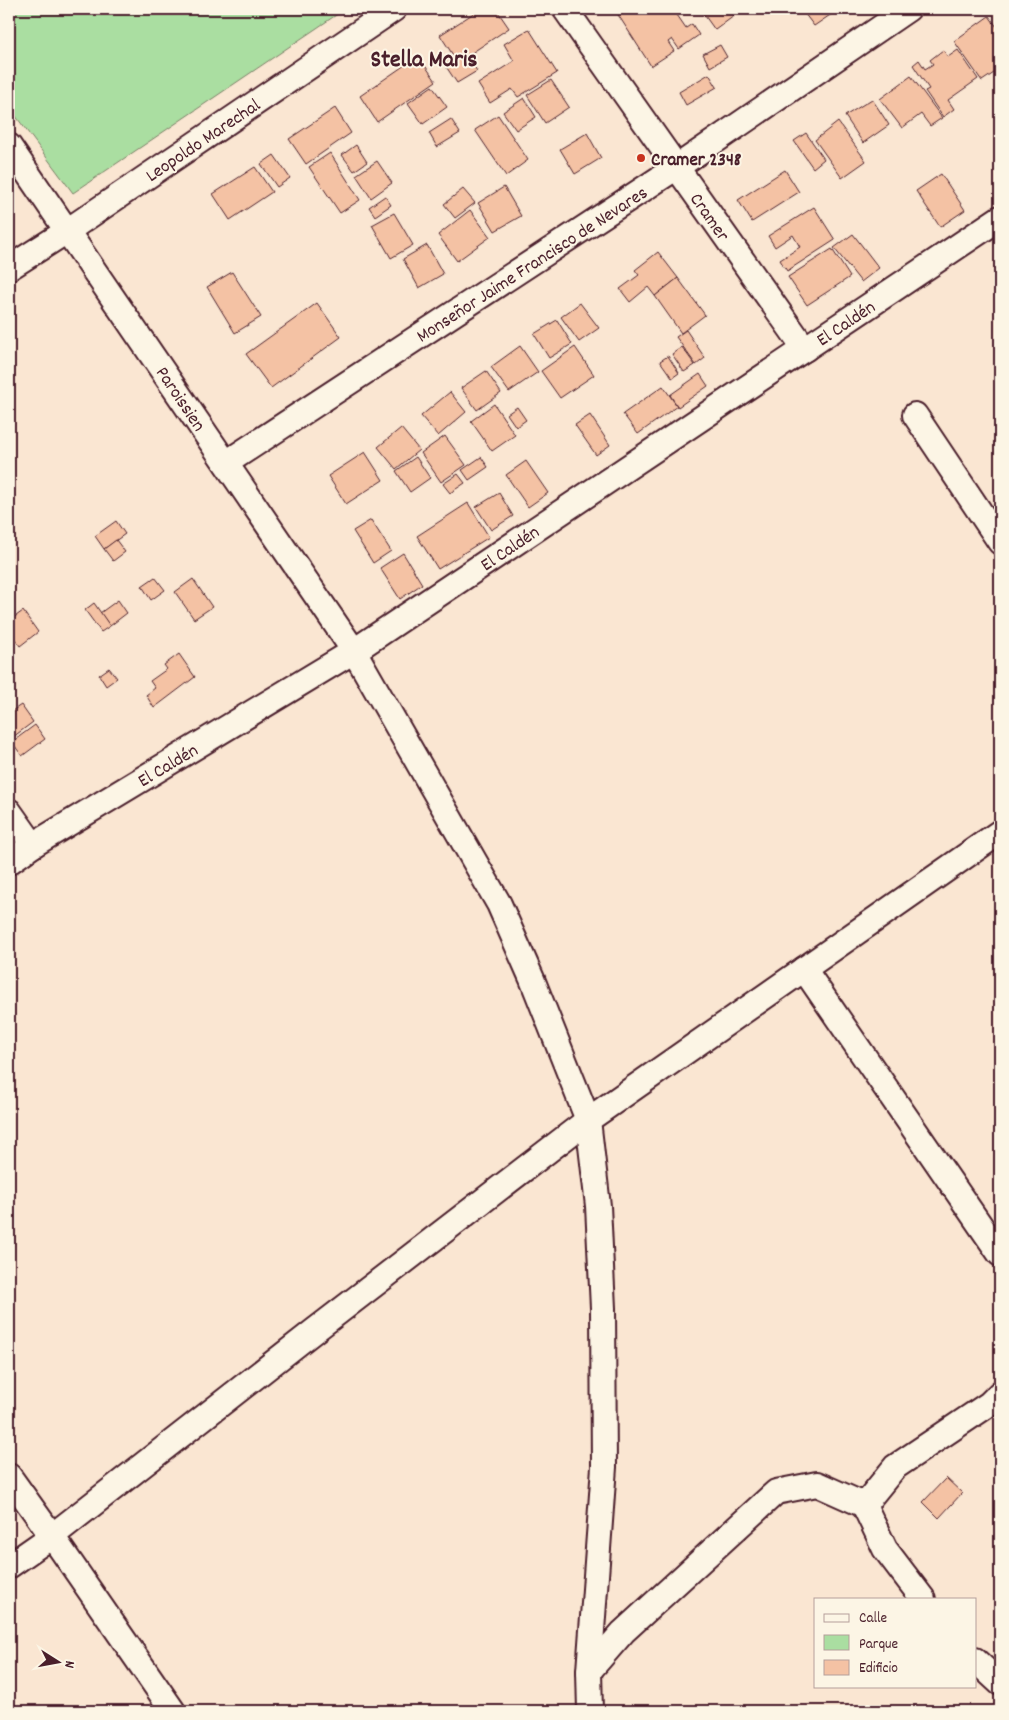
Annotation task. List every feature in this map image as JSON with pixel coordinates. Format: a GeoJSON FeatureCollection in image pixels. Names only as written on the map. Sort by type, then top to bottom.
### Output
{"type":"FeatureCollection","features":[{"type":"Feature","properties":{"kind":"street","name":"Leopoldo Marechal"},"geometry":{"type":"LineString","coordinates":[[9,268],[394,9]]}},
{"type":"Feature","properties":{"kind":"street","name":"Cramer"},"geometry":{"type":"LineString","coordinates":[[564,9],[805,349]]}},
{"type":"Feature","properties":{"kind":"street","name":"Monseñor Jaime Francisco de Nevares"},"geometry":{"type":"LineString","coordinates":[[226,463],[677,167],[908,9]]}},
{"type":"Feature","properties":{"kind":"street","name":"Paroissien"},"geometry":{"type":"LineString","coordinates":[[9,146],[354,651],[499,904],[532,979],[588,1120],[598,1206],[602,1298],[604,1467],[589,1671],[590,1711]]}},
{"type":"Feature","properties":{"kind":"street","name":"El Caldén"},"geometry":{"type":"LineString","coordinates":[[9,862],[354,651],[1000,218]]}},
{"type":"Feature","properties":{"kind":"street"},"geometry":{"type":"LineString","coordinates":[[915,415],[1000,542]]}},
{"type":"Feature","properties":{"kind":"street"},"geometry":{"type":"LineString","coordinates":[[9,812],[33,846]]}},
{"type":"Feature","properties":{"kind":"street"},"geometry":{"type":"LineString","coordinates":[[9,1566],[52,1536],[588,1120],[1000,832]]}},
{"type":"Feature","properties":{"kind":"street"},"geometry":{"type":"LineString","coordinates":[[804,969],[993,1227],[1000,1254]]}},
{"type":"Feature","properties":{"kind":"street"},"geometry":{"type":"LineString","coordinates":[[864,1504],[896,1467],[989,1404],[1000,1393]]}},
{"type":"Feature","properties":{"kind":"street"},"geometry":{"type":"LineString","coordinates":[[9,1476],[173,1711]]}},
{"type":"Feature","properties":{"kind":"street"},"geometry":{"type":"LineString","coordinates":[[589,1671],[623,1632],[776,1492],[816,1484],[864,1504],[886,1549],[922,1598]]}},
{"type":"Feature","properties":{"kind":"street"},"geometry":{"type":"LineString","coordinates":[[976,1661],[1000,1683]]}},
{"type":"Feature","properties":{"kind":"green space"},"geometry":{"type":"Polygon","coordinates":[[[9,9],[345,9],[73,193],[9,107],[9,9]]]}},
{"type":"Feature","properties":{"kind":"building"},"geometry":{"type":"Polygon","coordinates":[[[480,9],[496,9],[509,28],[467,56],[477,71],[457,83],[443,62],[453,55],[440,35],[480,9]]]}},
{"type":"Feature","properties":{"kind":"building"},"geometry":{"type":"Polygon","coordinates":[[[673,9],[686,28],[692,24],[699,35],[679,49],[672,39],[668,42],[674,51],[651,66],[615,10],[673,9]]]}},
{"type":"Feature","properties":{"kind":"building"},"geometry":{"type":"Polygon","coordinates":[[[700,9],[729,9],[734,16],[715,30],[700,9]]]}},
{"type":"Feature","properties":{"kind":"building"},"geometry":{"type":"Polygon","coordinates":[[[801,9],[839,9],[814,26],[801,9]]]}},
{"type":"Feature","properties":{"kind":"building"},"geometry":{"type":"Polygon","coordinates":[[[989,16],[1000,31],[1000,69],[982,81],[954,41],[989,16]]]}},
{"type":"Feature","properties":{"kind":"building"},"geometry":{"type":"Polygon","coordinates":[[[529,29],[557,73],[518,97],[512,89],[490,103],[478,84],[514,61],[504,44],[529,29]]]}},
{"type":"Feature","properties":{"kind":"building"},"geometry":{"type":"Polygon","coordinates":[[[720,45],[727,57],[710,67],[703,54],[720,45]]]}},
{"type":"Feature","properties":{"kind":"building"},"geometry":{"type":"Polygon","coordinates":[[[943,50],[948,57],[958,50],[978,79],[948,100],[954,109],[943,117],[925,91],[929,89],[913,65],[919,60],[925,69],[933,64],[930,60],[943,50]]]}},
{"type":"Feature","properties":{"kind":"building"},"geometry":{"type":"Polygon","coordinates":[[[418,56],[436,81],[377,122],[360,96],[418,56]]]}},
{"type":"Feature","properties":{"kind":"building"},"geometry":{"type":"Polygon","coordinates":[[[709,74],[717,87],[686,105],[679,92],[709,74]]]}},
{"type":"Feature","properties":{"kind":"building"},"geometry":{"type":"Polygon","coordinates":[[[911,76],[942,118],[930,126],[921,114],[902,128],[880,99],[911,76]]]}},
{"type":"Feature","properties":{"kind":"building"},"geometry":{"type":"Polygon","coordinates":[[[551,80],[569,107],[545,123],[527,95],[551,80]]]}},
{"type":"Feature","properties":{"kind":"building"},"geometry":{"type":"Polygon","coordinates":[[[432,86],[447,107],[423,124],[408,103],[432,86]]]}},
{"type":"Feature","properties":{"kind":"building"},"geometry":{"type":"Polygon","coordinates":[[[524,98],[536,117],[516,130],[503,112],[524,98]]]}},
{"type":"Feature","properties":{"kind":"building"},"geometry":{"type":"Polygon","coordinates":[[[872,99],[889,125],[863,143],[845,116],[872,99]]]}},
{"type":"Feature","properties":{"kind":"building"},"geometry":{"type":"Polygon","coordinates":[[[335,108],[351,133],[306,164],[289,139],[335,108]]]}},
{"type":"Feature","properties":{"kind":"building"},"geometry":{"type":"Polygon","coordinates":[[[498,115],[528,160],[506,176],[475,130],[498,115]]]}},
{"type":"Feature","properties":{"kind":"building"},"geometry":{"type":"Polygon","coordinates":[[[451,119],[460,133],[437,147],[429,133],[451,119]]]}},
{"type":"Feature","properties":{"kind":"building"},"geometry":{"type":"Polygon","coordinates":[[[838,122],[866,161],[842,178],[815,140],[838,122]]]}},
{"type":"Feature","properties":{"kind":"building"},"geometry":{"type":"Polygon","coordinates":[[[587,133],[601,158],[575,174],[560,149],[587,133]]]}},
{"type":"Feature","properties":{"kind":"building"},"geometry":{"type":"Polygon","coordinates":[[[806,133],[824,159],[813,168],[794,141],[806,133]]]}},
{"type":"Feature","properties":{"kind":"building"},"geometry":{"type":"Polygon","coordinates":[[[356,145],[367,162],[354,171],[342,155],[356,145]]]}},
{"type":"Feature","properties":{"kind":"building"},"geometry":{"type":"Polygon","coordinates":[[[330,153],[360,200],[340,213],[309,167],[330,153]]]}},
{"type":"Feature","properties":{"kind":"building"},"geometry":{"type":"Polygon","coordinates":[[[274,155],[290,178],[277,187],[261,164],[274,155]]]}},
{"type":"Feature","properties":{"kind":"building"},"geometry":{"type":"Polygon","coordinates":[[[377,161],[392,183],[371,198],[356,175],[377,161]]]}},
{"type":"Feature","properties":{"kind":"building"},"geometry":{"type":"Polygon","coordinates":[[[255,167],[272,192],[230,220],[213,194],[255,167]]]}},
{"type":"Feature","properties":{"kind":"building"},"geometry":{"type":"Polygon","coordinates":[[[785,170],[799,192],[752,222],[738,200],[785,170]]]}},
{"type":"Feature","properties":{"kind":"building"},"geometry":{"type":"Polygon","coordinates":[[[941,174],[965,210],[940,227],[916,191],[941,174]]]}},
{"type":"Feature","properties":{"kind":"building"},"geometry":{"type":"Polygon","coordinates":[[[504,187],[521,216],[495,231],[478,203],[504,187]]]}},
{"type":"Feature","properties":{"kind":"building"},"geometry":{"type":"Polygon","coordinates":[[[463,189],[475,203],[455,218],[444,204],[463,189]]]}},
{"type":"Feature","properties":{"kind":"building"},"geometry":{"type":"Polygon","coordinates":[[[385,196],[391,205],[375,216],[369,207],[385,196]]]}},
{"type":"Feature","properties":{"kind":"building"},"geometry":{"type":"Polygon","coordinates":[[[814,207],[835,240],[787,271],[780,260],[800,247],[793,235],[775,247],[768,236],[814,207]]]}},
{"type":"Feature","properties":{"kind":"building"},"geometry":{"type":"Polygon","coordinates":[[[470,210],[490,237],[457,261],[438,235],[470,210]]]}},
{"type":"Feature","properties":{"kind":"building"},"geometry":{"type":"Polygon","coordinates":[[[394,213],[413,245],[391,258],[372,225],[394,213]]]}},
{"type":"Feature","properties":{"kind":"building"},"geometry":{"type":"Polygon","coordinates":[[[853,234],[879,268],[861,282],[834,248],[853,234]]]}},
{"type":"Feature","properties":{"kind":"building"},"geometry":{"type":"Polygon","coordinates":[[[427,245],[443,274],[419,288],[403,259],[427,245]]]}},
{"type":"Feature","properties":{"kind":"building"},"geometry":{"type":"Polygon","coordinates":[[[832,249],[850,277],[807,305],[788,277],[832,249]]]}},
{"type":"Feature","properties":{"kind":"building"},"geometry":{"type":"Polygon","coordinates":[[[658,252],[678,278],[655,296],[648,287],[630,302],[620,289],[639,275],[635,270],[658,252]]]}},
{"type":"Feature","properties":{"kind":"building"},"geometry":{"type":"Polygon","coordinates":[[[232,272],[261,317],[235,333],[207,287],[232,272]]]}},
{"type":"Feature","properties":{"kind":"building"},"geometry":{"type":"Polygon","coordinates":[[[678,278],[705,315],[681,333],[655,296],[678,278]]]}},
{"type":"Feature","properties":{"kind":"building"},"geometry":{"type":"Polygon","coordinates":[[[317,303],[341,337],[271,388],[246,354],[317,303]]]}},
{"type":"Feature","properties":{"kind":"building"},"geometry":{"type":"Polygon","coordinates":[[[580,303],[599,328],[579,342],[561,317],[580,303]]]}},
{"type":"Feature","properties":{"kind":"building"},"geometry":{"type":"Polygon","coordinates":[[[557,320],[572,344],[549,358],[534,334],[557,320]]]}},
{"type":"Feature","properties":{"kind":"building"},"geometry":{"type":"Polygon","coordinates":[[[686,330],[705,358],[696,365],[676,337],[686,330]]]}},
{"type":"Feature","properties":{"kind":"building"},"geometry":{"type":"Polygon","coordinates":[[[520,346],[538,372],[509,392],[491,367],[520,346]]]}},
{"type":"Feature","properties":{"kind":"building"},"geometry":{"type":"Polygon","coordinates":[[[575,347],[594,375],[560,398],[541,371],[575,347]]]}},
{"type":"Feature","properties":{"kind":"building"},"geometry":{"type":"Polygon","coordinates":[[[682,347],[695,365],[684,372],[672,354],[682,347]]]}},
{"type":"Feature","properties":{"kind":"building"},"geometry":{"type":"Polygon","coordinates":[[[668,356],[679,373],[672,378],[660,361],[668,356]]]}},
{"type":"Feature","properties":{"kind":"building"},"geometry":{"type":"Polygon","coordinates":[[[486,371],[501,393],[477,410],[461,388],[486,371]]]}},
{"type":"Feature","properties":{"kind":"building"},"geometry":{"type":"Polygon","coordinates":[[[700,374],[708,386],[678,407],[670,395],[700,374]]]}},
{"type":"Feature","properties":{"kind":"building"},"geometry":{"type":"Polygon","coordinates":[[[663,386],[677,406],[638,434],[623,414],[663,386]]]}},
{"type":"Feature","properties":{"kind":"building"},"geometry":{"type":"Polygon","coordinates":[[[450,392],[466,412],[438,436],[421,416],[450,392]]]}},
{"type":"Feature","properties":{"kind":"building"},"geometry":{"type":"Polygon","coordinates":[[[494,404],[515,435],[492,451],[471,421],[494,404]]]}},
{"type":"Feature","properties":{"kind":"building"},"geometry":{"type":"Polygon","coordinates":[[[517,407],[526,420],[516,427],[507,414],[517,407]]]}},
{"type":"Feature","properties":{"kind":"building"},"geometry":{"type":"Polygon","coordinates":[[[590,415],[610,445],[596,455],[575,425],[590,415]]]}},
{"type":"Feature","properties":{"kind":"building"},"geometry":{"type":"Polygon","coordinates":[[[401,428],[419,450],[396,469],[378,447],[401,428]]]}},
{"type":"Feature","properties":{"kind":"building"},"geometry":{"type":"Polygon","coordinates":[[[445,436],[466,465],[441,482],[421,453],[445,436]]]}},
{"type":"Feature","properties":{"kind":"building"},"geometry":{"type":"Polygon","coordinates":[[[365,452],[383,480],[346,504],[328,476],[365,452]]]}},
{"type":"Feature","properties":{"kind":"building"},"geometry":{"type":"Polygon","coordinates":[[[416,457],[430,478],[410,492],[396,471],[416,457]]]}},
{"type":"Feature","properties":{"kind":"building"},"geometry":{"type":"Polygon","coordinates":[[[481,457],[488,467],[469,480],[462,470],[481,457]]]}},
{"type":"Feature","properties":{"kind":"building"},"geometry":{"type":"Polygon","coordinates":[[[526,461],[548,493],[528,507],[506,475],[526,461]]]}},
{"type":"Feature","properties":{"kind":"building"},"geometry":{"type":"Polygon","coordinates":[[[458,474],[465,483],[450,493],[443,484],[458,474]]]}},
{"type":"Feature","properties":{"kind":"building"},"geometry":{"type":"Polygon","coordinates":[[[499,493],[513,516],[491,530],[476,507],[499,493]]]}},
{"type":"Feature","properties":{"kind":"building"},"geometry":{"type":"Polygon","coordinates":[[[468,503],[489,537],[438,569],[417,536],[468,503]]]}},
{"type":"Feature","properties":{"kind":"building"},"geometry":{"type":"Polygon","coordinates":[[[371,520],[391,551],[373,563],[353,531],[371,520]]]}},
{"type":"Feature","properties":{"kind":"building"},"geometry":{"type":"Polygon","coordinates":[[[116,521],[125,534],[104,549],[95,536],[116,521]]]}},
{"type":"Feature","properties":{"kind":"building"},"geometry":{"type":"Polygon","coordinates":[[[116,540],[125,552],[113,561],[104,549],[116,540]]]}},
{"type":"Feature","properties":{"kind":"building"},"geometry":{"type":"Polygon","coordinates":[[[403,553],[422,584],[400,599],[380,568],[403,553]]]}},
{"type":"Feature","properties":{"kind":"building"},"geometry":{"type":"Polygon","coordinates":[[[155,577],[165,590],[151,600],[142,586],[155,577]]]}},
{"type":"Feature","properties":{"kind":"building"},"geometry":{"type":"Polygon","coordinates":[[[193,579],[212,607],[194,619],[175,592],[193,579]]]}},
{"type":"Feature","properties":{"kind":"building"},"geometry":{"type":"Polygon","coordinates":[[[118,600],[127,613],[110,626],[100,613],[118,600]]]}},
{"type":"Feature","properties":{"kind":"building"},"geometry":{"type":"Polygon","coordinates":[[[94,603],[110,626],[101,632],[85,610],[94,603]]]}},
{"type":"Feature","properties":{"kind":"building"},"geometry":{"type":"Polygon","coordinates":[[[23,611],[38,632],[20,646],[9,631],[9,621],[23,611]]]}},
{"type":"Feature","properties":{"kind":"building"},"geometry":{"type":"Polygon","coordinates":[[[179,654],[195,677],[154,708],[146,695],[155,688],[150,681],[167,669],[164,665],[179,654]]]}},
{"type":"Feature","properties":{"kind":"building"},"geometry":{"type":"Polygon","coordinates":[[[109,668],[117,678],[106,686],[99,675],[109,668]]]}},
{"type":"Feature","properties":{"kind":"building"},"geometry":{"type":"Polygon","coordinates":[[[21,705],[33,722],[9,740],[9,713],[21,705]]]}},
{"type":"Feature","properties":{"kind":"building"},"geometry":{"type":"Polygon","coordinates":[[[35,725],[45,739],[22,756],[12,742],[35,725]]]}},
{"type":"Feature","properties":{"kind":"building"},"geometry":{"type":"Polygon","coordinates":[[[946,1478],[962,1493],[939,1518],[923,1502],[946,1478]]]}},
{"type":"Feature","properties":{"kind":"place","name":"Cramer 2348"},"geometry":{"type":"Point","coordinates":[641,158]}},
{"type":"Feature","properties":{"kind":"district","name":"Stella Maris"},"geometry":{"type":"Point","coordinates":[424,58]}}]}
